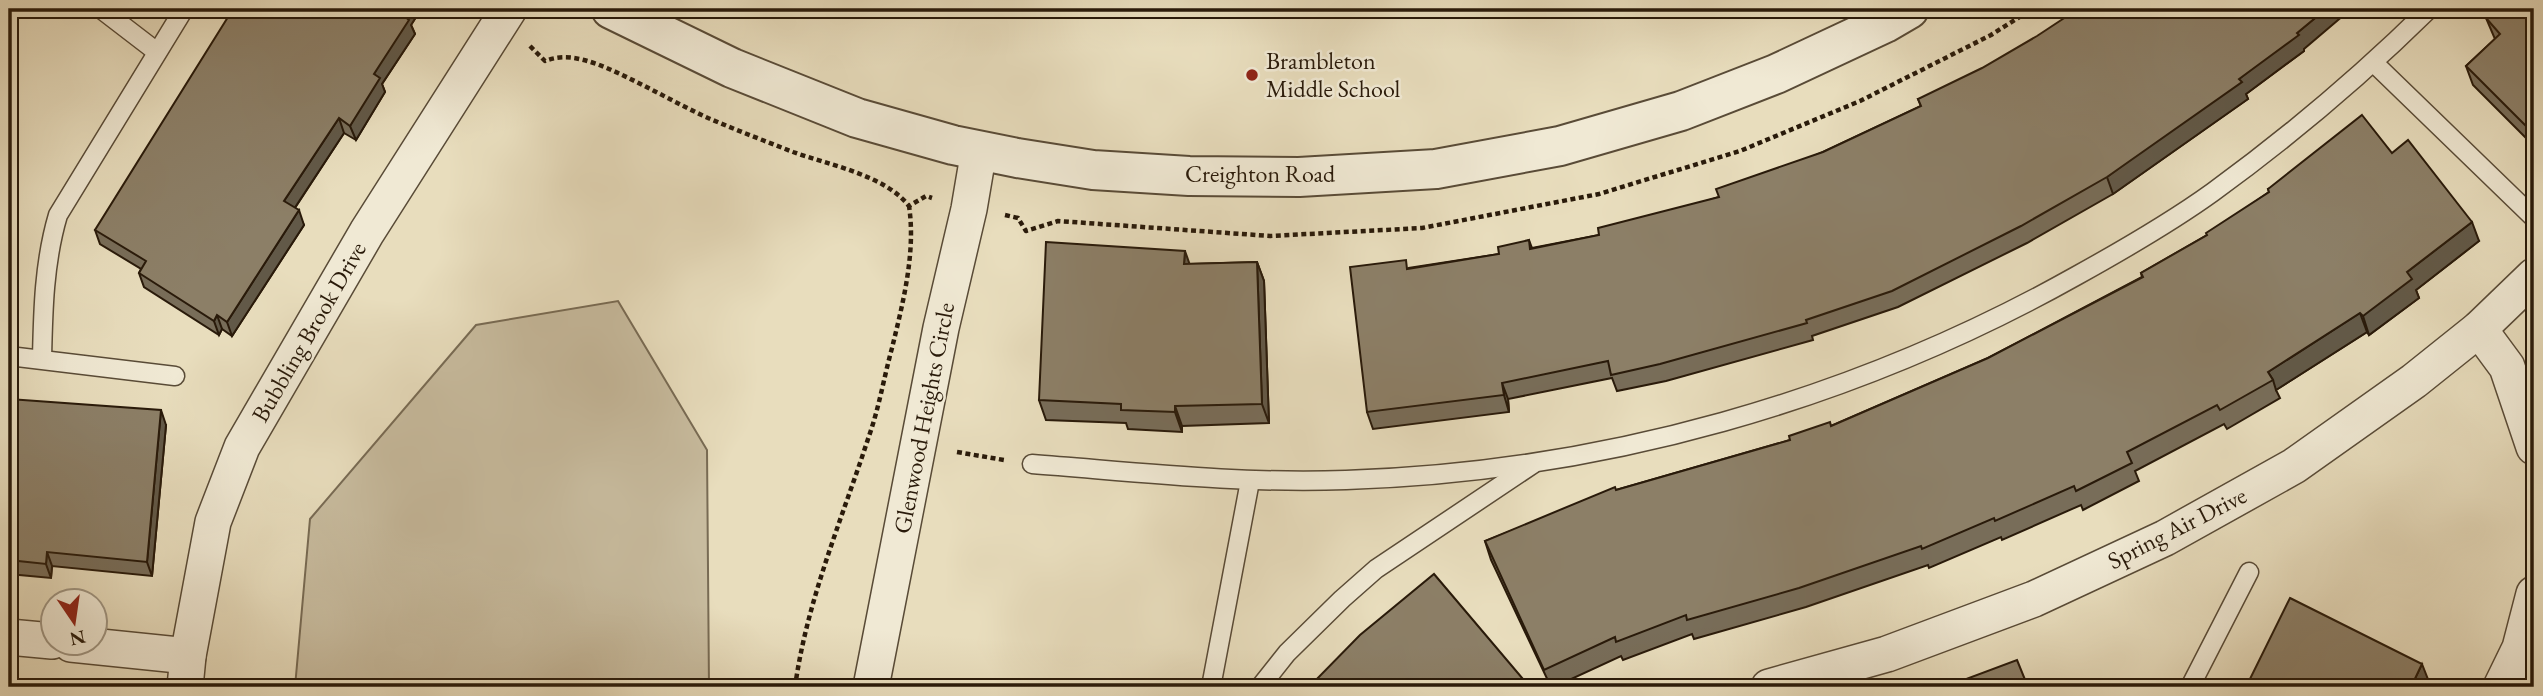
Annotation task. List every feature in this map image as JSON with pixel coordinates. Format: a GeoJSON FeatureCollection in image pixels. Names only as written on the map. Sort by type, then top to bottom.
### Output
{"type":"FeatureCollection","features":[{"type":"Feature","properties":{"kind":"street","name":"Bubbling Brook Drive"},"geometry":{"type":"LineString","coordinates":[[186,672],[212,522],[242,447],[367,232],[509,9]]}},
{"type":"Feature","properties":{"kind":"street","name":"Creighton Road"},"geometry":{"type":"LineString","coordinates":[[611,9],[732,68],[857,118],[979,150],[1093,170],[1189,176],[1300,177],[1436,169],[1560,146],[1682,111],[1776,74],[1909,9]]}},
{"type":"Feature","properties":{"kind":"street","name":"Glenwood Heights Circle"},"geometry":{"type":"LineString","coordinates":[[871,687],[941,328],[969,209],[979,150]]}},
{"type":"Feature","properties":{"kind":"street","name":"Spring Air Drive"},"geometry":{"type":"LineString","coordinates":[[1769,687],[1887,654],[2034,599],[2165,538],[2294,466],[2414,381],[2479,329],[2534,276]]}},
{"type":"Feature","properties":{"kind":"street"},"geometry":{"type":"LineString","coordinates":[[2479,329],[2507,367],[2534,447]]}},
{"type":"Feature","properties":{"kind":"street"},"geometry":{"type":"LineString","coordinates":[[2501,687],[2520,648],[2534,594]]}},
{"type":"Feature","properties":{"kind":"street"},"geometry":{"type":"LineString","coordinates":[[9,637],[38,640]]}},
{"type":"Feature","properties":{"kind":"street"},"geometry":{"type":"LineString","coordinates":[[108,652],[186,672]]}},
{"type":"Feature","properties":{"kind":"lane"},"geometry":{"type":"LineString","coordinates":[[101,9],[157,52]]}},
{"type":"Feature","properties":{"kind":"lane"},"geometry":{"type":"LineString","coordinates":[[42,359],[43,310],[50,241],[58,215],[184,9]]}},
{"type":"Feature","properties":{"kind":"lane"},"geometry":{"type":"LineString","coordinates":[[1032,464],[1250,481],[1346,480],[1427,475],[1536,463],[1639,444],[1741,417],[1840,385],[1937,346],[2031,301],[2111,257],[2210,194],[2294,131],[2374,63],[2429,9]]}},
{"type":"Feature","properties":{"kind":"lane"},"geometry":{"type":"LineString","coordinates":[[2374,63],[2534,218]]}},
{"type":"Feature","properties":{"kind":"lane"},"geometry":{"type":"LineString","coordinates":[[9,356],[175,376]]}},
{"type":"Feature","properties":{"kind":"lane"},"geometry":{"type":"LineString","coordinates":[[1260,687],[1287,653],[1342,598],[1376,569],[1536,463]]}},
{"type":"Feature","properties":{"kind":"lane"},"geometry":{"type":"LineString","coordinates":[[1211,687],[1250,481]]}},
{"type":"Feature","properties":{"kind":"lane"},"geometry":{"type":"LineString","coordinates":[[2190,687],[2249,572]]}},
{"type":"Feature","properties":{"kind":"path"},"geometry":{"type":"LineString","coordinates":[[795,687],[800,647],[833,537],[870,434],[900,316],[913,230],[909,205]]}},
{"type":"Feature","properties":{"kind":"path"},"geometry":{"type":"LineString","coordinates":[[919,446],[1032,464]]}},
{"type":"Feature","properties":{"kind":"shaded area"},"geometry":{"type":"Polygon","coordinates":[[[618,301],[707,450],[709,687],[295,687],[310,519],[476,325],[618,301]]]}},
{"type":"Feature","properties":{"kind":"building"},"geometry":{"type":"Polygon","coordinates":[[[233,9],[407,9],[403,15],[409,20],[374,74],[380,78],[350,126],[339,118],[284,201],[299,210],[227,322],[217,315],[214,321],[139,273],[146,261],[95,230],[233,9]]]}},
{"type":"Feature","properties":{"kind":"building"},"geometry":{"type":"Polygon","coordinates":[[[2078,9],[2326,9],[2297,33],[2299,35],[2239,79],[2242,82],[2107,177],[2021,226],[1892,291],[1806,320],[1807,323],[1660,364],[1611,375],[1608,361],[1502,383],[1504,395],[1367,412],[1350,267],[1406,260],[1407,269],[1499,254],[1498,247],[1529,240],[1530,249],[1599,235],[1598,228],[1719,197],[1716,189],[1823,152],[1921,106],[1918,99],[1982,68],[2078,9]]]}},
{"type":"Feature","properties":{"kind":"building"},"geometry":{"type":"Polygon","coordinates":[[[2496,9],[2534,9],[2534,134],[2466,66],[2500,34],[2486,18],[2496,9]]]}},
{"type":"Feature","properties":{"kind":"building"},"geometry":{"type":"Polygon","coordinates":[[[2362,115],[2392,153],[2408,140],[2472,222],[2407,272],[2412,279],[2363,316],[2360,313],[2268,372],[2273,380],[2220,410],[2217,405],[2127,452],[2132,463],[2076,491],[2074,486],[1922,549],[1921,546],[1799,588],[1687,620],[1686,615],[1616,642],[1615,637],[1544,670],[1485,541],[1615,487],[1616,490],[1790,440],[1789,436],[1830,422],[1831,426],[1988,358],[2143,277],[2141,273],[2207,235],[2206,233],[2269,192],[2268,189],[2362,115]]]}},
{"type":"Feature","properties":{"kind":"building"},"geometry":{"type":"Polygon","coordinates":[[[1046,242],[1185,251],[1184,264],[1257,262],[1262,404],[1175,406],[1175,412],[1121,410],[1121,404],[1039,400],[1046,242]]]}},
{"type":"Feature","properties":{"kind":"building"},"geometry":{"type":"Polygon","coordinates":[[[9,399],[161,410],[147,562],[47,552],[46,564],[9,560],[9,399]]]}},
{"type":"Feature","properties":{"kind":"building"},"geometry":{"type":"Polygon","coordinates":[[[1434,574],[1528,685],[1309,687],[1360,635],[1434,574]]]}},
{"type":"Feature","properties":{"kind":"building"},"geometry":{"type":"Polygon","coordinates":[[[2290,598],[2422,664],[2411,687],[2246,687],[2290,598]]]}},
{"type":"Feature","properties":{"kind":"building"},"geometry":{"type":"Polygon","coordinates":[[[2017,660],[2028,687],[1945,687],[2017,660]]]}},
{"type":"Feature","properties":{"kind":"building"},"geometry":{"type":"Polygon","coordinates":[[[9,681],[53,686],[53,687],[9,687],[9,681]]]}},
{"type":"Feature","properties":{"kind":"building"},"geometry":{"type":"Polygon","coordinates":[[[1943,681],[1945,687],[1924,687],[1943,681]]]}},
{"type":"Feature","properties":{"kind":"place","name":"Brambleton Middle School"},"geometry":{"type":"Point","coordinates":[1252,75]}}]}
